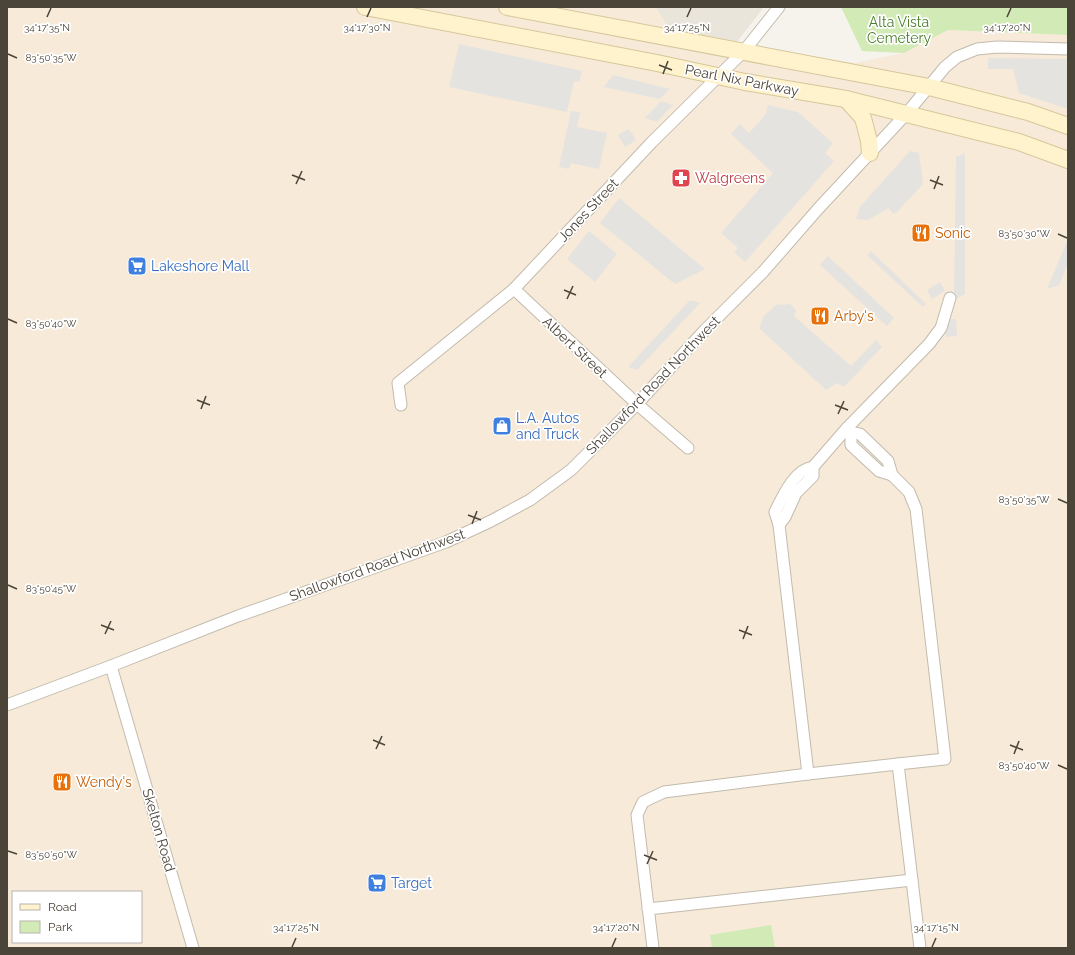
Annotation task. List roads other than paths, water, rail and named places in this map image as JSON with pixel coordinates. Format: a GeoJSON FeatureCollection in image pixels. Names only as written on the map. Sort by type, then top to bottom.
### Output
{"type":"FeatureCollection","features":[{"type":"Feature","properties":{"kind":"main road","name":"Pearl Nix Parkway"},"geometry":{"type":"LineString","coordinates":[[366,7],[718,76],[846,99],[1019,142],[1068,160]]}},
{"type":"Feature","properties":{"kind":"main road","name":"Pearl Nix Parkway"},"geometry":{"type":"LineString","coordinates":[[508,7],[929,87],[1028,112],[1068,126]]}},
{"type":"Feature","properties":{"kind":"main road"},"geometry":{"type":"LineString","coordinates":[[846,99],[863,118],[869,141],[870,153]]}},
{"type":"Feature","properties":{"kind":"street","name":"Jones Street"},"geometry":{"type":"LineString","coordinates":[[401,405],[398,382],[514,289],[652,142],[744,51],[779,7]]}},
{"type":"Feature","properties":{"kind":"street","name":"Shallowford Road Northwest"},"geometry":{"type":"LineString","coordinates":[[7,705],[238,616],[446,542],[491,521],[530,500],[571,470],[637,404],[705,330],[763,272],[818,209],[907,113],[945,67],[957,57],[977,49],[997,47],[1068,49]]}},
{"type":"Feature","properties":{"kind":"street","name":"Albert Street"},"geometry":{"type":"LineString","coordinates":[[514,289],[637,404],[688,448]]}},
{"type":"Feature","properties":{"kind":"street"},"geometry":{"type":"LineString","coordinates":[[808,774],[779,525],[775,512],[805,468],[813,467],[929,344],[941,328],[950,298]]}},
{"type":"Feature","properties":{"kind":"street"},"geometry":{"type":"LineString","coordinates":[[849,430],[860,434],[888,461],[892,475]]}},
{"type":"Feature","properties":{"kind":"street"},"geometry":{"type":"LineString","coordinates":[[653,948],[638,815],[643,802],[664,792],[944,759],[916,509],[909,492],[892,475],[879,471],[851,444],[849,430]]}},
{"type":"Feature","properties":{"kind":"street"},"geometry":{"type":"LineString","coordinates":[[865,458],[875,448]]}},
{"type":"Feature","properties":{"kind":"street","name":"Skelton Road"},"geometry":{"type":"LineString","coordinates":[[111,666],[193,948]]}},
{"type":"Feature","properties":{"kind":"street"},"geometry":{"type":"LineString","coordinates":[[898,764],[920,948]]}},
{"type":"Feature","properties":{"kind":"street"},"geometry":{"type":"LineString","coordinates":[[648,909],[912,880]]}},
{"type":"Feature","properties":{"kind":"place","name":"Walgreens"},"geometry":{"type":"Point","coordinates":[681,178]}},
{"type":"Feature","properties":{"kind":"place","name":"Sonic"},"geometry":{"type":"Point","coordinates":[921,233]}},
{"type":"Feature","properties":{"kind":"place","name":"Lakeshore Mall"},"geometry":{"type":"Point","coordinates":[137,266]}},
{"type":"Feature","properties":{"kind":"place","name":"Arby's"},"geometry":{"type":"Point","coordinates":[820,316]}},
{"type":"Feature","properties":{"kind":"place","name":"L.A. Autos and Truck"},"geometry":{"type":"Point","coordinates":[502,426]}},
{"type":"Feature","properties":{"kind":"place","name":"Wendy's"},"geometry":{"type":"Point","coordinates":[62,782]}},
{"type":"Feature","properties":{"kind":"place","name":"Target"},"geometry":{"type":"Point","coordinates":[377,883]}},
{"type":"Feature","properties":{"kind":"park label","name":"Alta Vista Cemetery"},"geometry":{"type":"Point","coordinates":[899,30]}}]}
